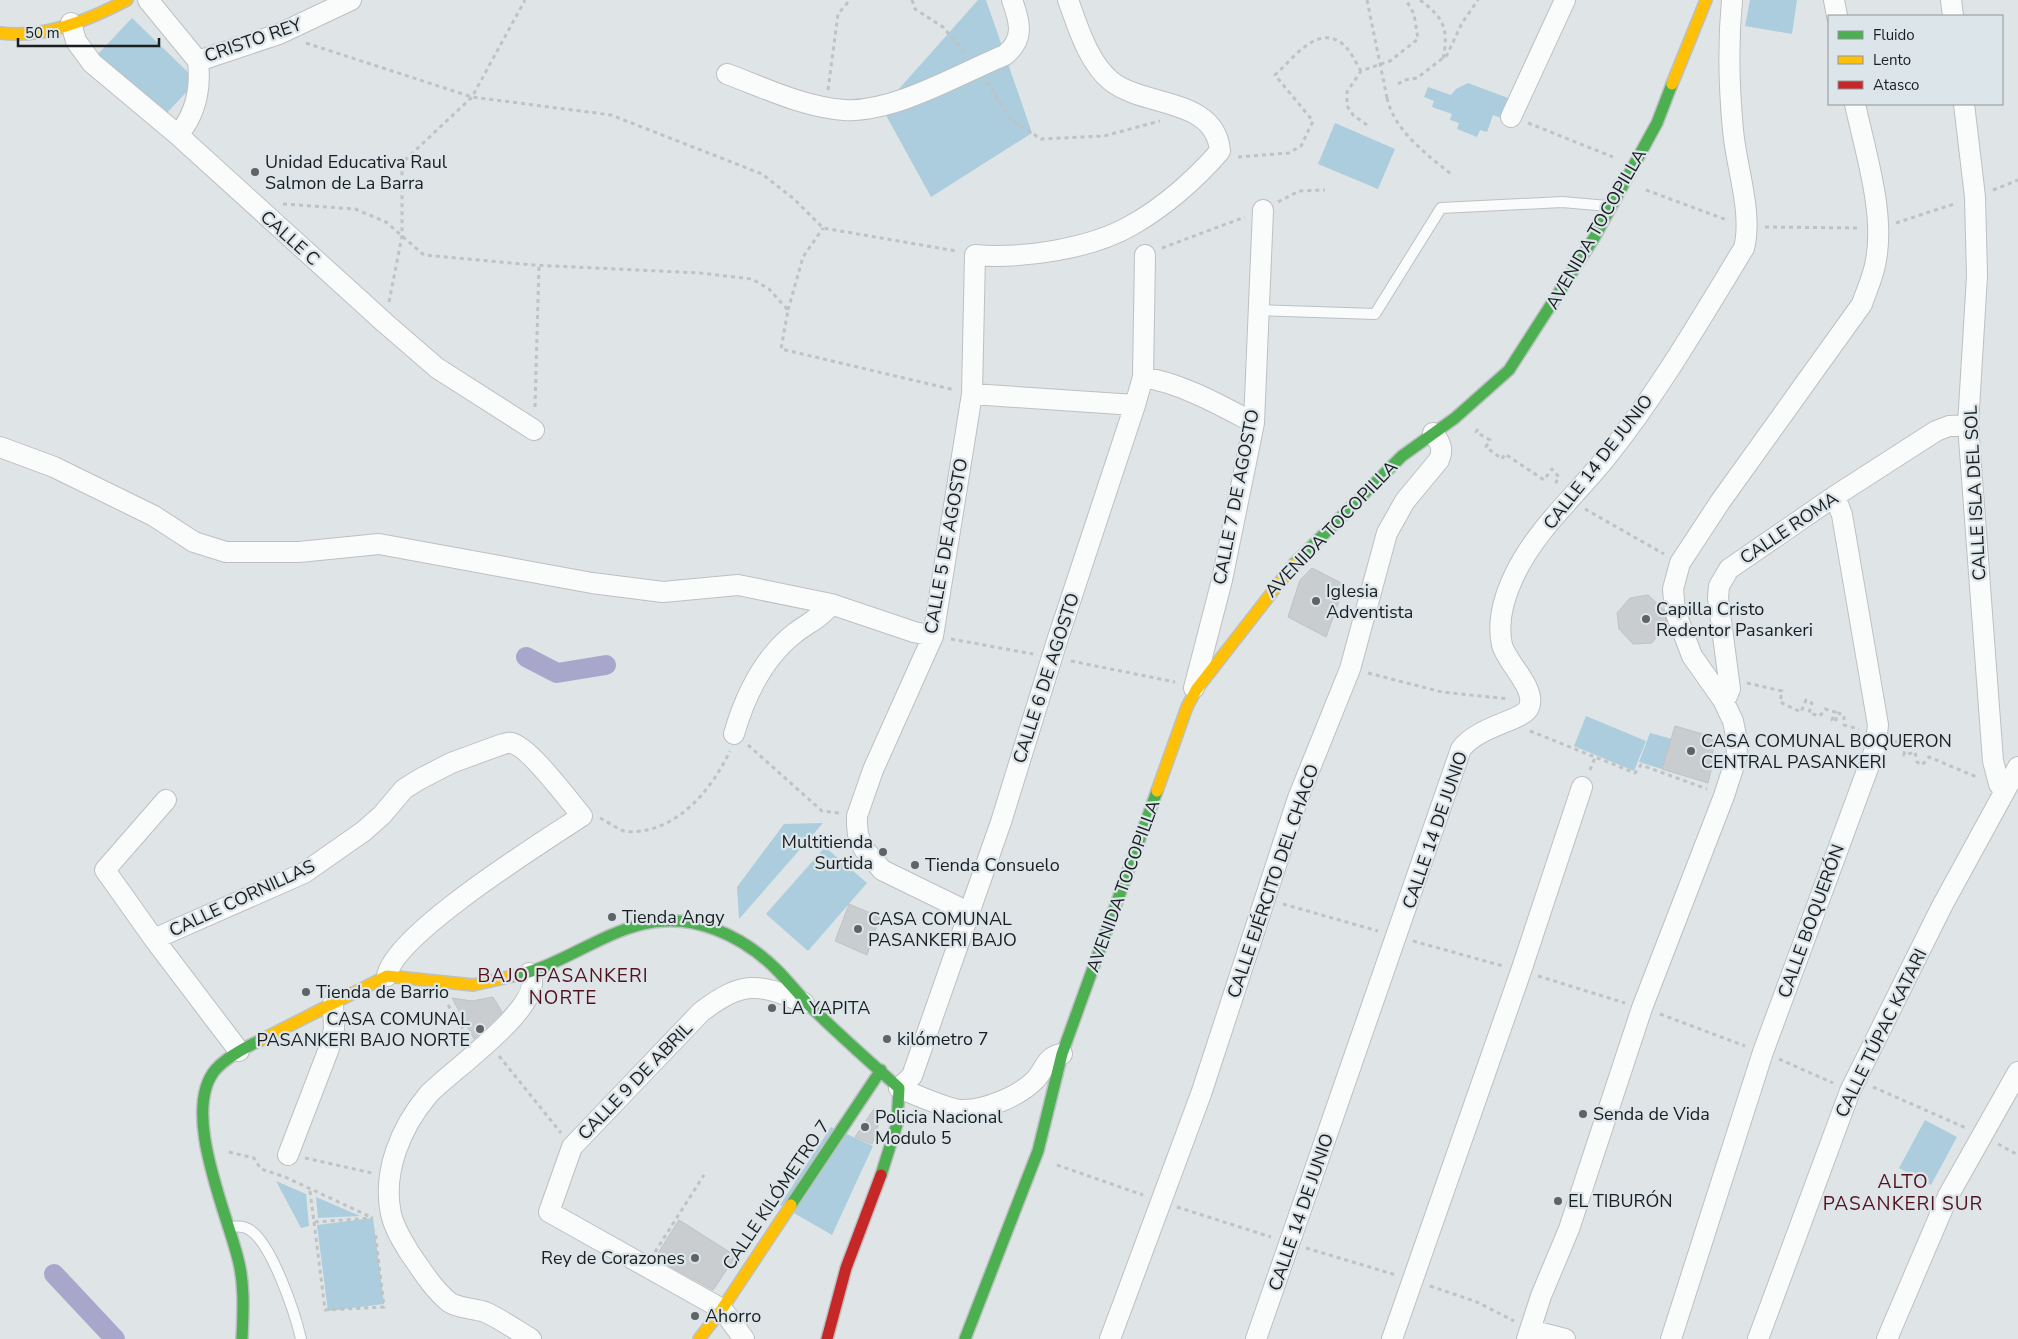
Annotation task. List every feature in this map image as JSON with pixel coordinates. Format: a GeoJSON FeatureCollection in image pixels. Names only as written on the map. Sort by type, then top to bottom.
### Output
{"type":"FeatureCollection","features":[{"type":"Feature","properties":{"kind":"street"},"geometry":{"type":"LineString","coordinates":[[0,33],[24,35],[71,23],[110,4],[127,0]]}},
{"type":"Feature","properties":{"kind":"street","name":"CRISTO REY"},"geometry":{"type":"LineString","coordinates":[[148,0],[198,61],[279,34],[351,0]]}},
{"type":"Feature","properties":{"kind":"street"},"geometry":{"type":"LineString","coordinates":[[727,74],[807,104],[844,110],[867,108],[908,96],[1005,55],[1017,42],[1019,20],[1012,0]]}},
{"type":"Feature","properties":{"kind":"street"},"geometry":{"type":"LineString","coordinates":[[975,255],[996,256],[1055,250],[1099,240],[1132,226],[1172,197],[1220,151],[1215,131],[1206,120],[1195,112],[1126,90],[1112,81],[1093,58],[1068,0]]}},
{"type":"Feature","properties":{"kind":"street"},"geometry":{"type":"LineString","coordinates":[[1512,117],[1565,0]]}},
{"type":"Feature","properties":{"kind":"street","name":"AVENIDA TOCOPILLA"},"geometry":{"type":"LineString","coordinates":[[965,1339],[1038,1151],[1062,1054],[1187,707],[1196,690],[1285,573],[1402,456],[1472,402],[1509,370],[1523,352],[1594,238],[1657,123],[1706,0]]}},
{"type":"Feature","properties":{"kind":"street","name":"CALLE 14 DE JUNIO"},"geometry":{"type":"LineString","coordinates":[[1256,1339],[1398,936],[1461,749],[1476,734],[1526,712],[1531,702],[1529,692],[1503,648],[1500,624],[1514,576],[1561,494],[1604,460],[1671,368],[1744,248],[1747,227],[1733,130],[1729,30],[1732,0]]}},
{"type":"Feature","properties":{"kind":"street"},"geometry":{"type":"LineString","coordinates":[[1834,0],[1837,15]]}},
{"type":"Feature","properties":{"kind":"street"},"geometry":{"type":"LineString","coordinates":[[1951,0],[1953,15]]}},
{"type":"Feature","properties":{"kind":"street","name":"CALLE C"},"geometry":{"type":"LineString","coordinates":[[71,23],[76,41],[92,64],[178,135],[385,323],[437,368],[534,430]]}},
{"type":"Feature","properties":{"kind":"street"},"geometry":{"type":"LineString","coordinates":[[178,135],[197,102],[201,83],[198,61]]}},
{"type":"Feature","properties":{"kind":"street"},"geometry":{"type":"LineString","coordinates":[[1565,1339],[1528,1334],[1541,1296],[1569,1230],[1642,1008],[1724,796],[1737,756],[1733,721],[1723,700],[1692,656],[1675,611],[1672,589],[1680,563],[1720,502],[1862,304],[1877,258],[1878,228],[1873,186],[1855,105]]}},
{"type":"Feature","properties":{"kind":"street","name":"CALLE ISLA DEL SOL"},"geometry":{"type":"LineString","coordinates":[[1964,105],[1975,196],[1977,276],[1968,425],[1993,761],[2003,784]]}},
{"type":"Feature","properties":{"kind":"street","name":"CALLE 7 DE AGOSTO"},"geometry":{"type":"LineString","coordinates":[[1196,690],[1193,685],[1222,580],[1254,423],[1263,210]]}},
{"type":"Feature","properties":{"kind":"street","name":"CALLE 5 DE AGOSTO"},"geometry":{"type":"LineString","coordinates":[[968,912],[882,870],[864,849],[858,835],[857,816],[872,770],[933,636],[972,394],[975,255]]}},
{"type":"Feature","properties":{"kind":"street","name":"CALLE 6 DE AGOSTO"},"geometry":{"type":"LineString","coordinates":[[899,1088],[912,1076],[1001,822],[1060,631],[1135,406],[1143,377],[1145,255]]}},
{"type":"Feature","properties":{"kind":"street"},"geometry":{"type":"LineString","coordinates":[[1143,377],[1168,382],[1193,392],[1254,423]]}},
{"type":"Feature","properties":{"kind":"street"},"geometry":{"type":"LineString","coordinates":[[972,394],[1135,406]]}},
{"type":"Feature","properties":{"kind":"street","name":"CALLE ROMA"},"geometry":{"type":"LineString","coordinates":[[1723,700],[1729,692],[1729,678],[1718,598],[1719,586],[1723,576],[1729,569],[1835,496],[1936,430],[1949,426],[1968,425]]}},
{"type":"Feature","properties":{"kind":"street","name":"CALLE EJÉRCITO DEL CHACO"},"geometry":{"type":"LineString","coordinates":[[1110,1339],[1201,1094],[1298,798],[1350,669],[1387,533],[1405,501],[1442,454],[1439,441],[1433,433]]}},
{"type":"Feature","properties":{"kind":"street"},"geometry":{"type":"LineString","coordinates":[[0,447],[54,467],[154,516],[194,542],[226,552],[299,552],[379,544],[592,583],[663,592],[738,585],[831,604],[914,632],[933,636]]}},
{"type":"Feature","properties":{"kind":"street","name":"CALLE BOQUERÓN"},"geometry":{"type":"LineString","coordinates":[[1671,1339],[1763,1052],[1875,749],[1878,725],[1842,514],[1835,496]]}},
{"type":"Feature","properties":{"kind":"street"},"geometry":{"type":"LineString","coordinates":[[734,734],[741,709],[759,674],[794,634],[825,612],[831,604]]}},
{"type":"Feature","properties":{"kind":"street","name":"CALLE CORNILLAS"},"geometry":{"type":"LineString","coordinates":[[239,1051],[154,939],[304,873],[364,831],[382,815],[404,789],[451,763],[503,744],[511,743],[526,752],[548,774],[582,816]]}},
{"type":"Feature","properties":{"kind":"street","name":"CALLE TÚPAC KATARI"},"geometry":{"type":"LineString","coordinates":[[1758,1339],[1853,1085],[2003,784],[2018,766]]}},
{"type":"Feature","properties":{"kind":"street"},"geometry":{"type":"LineString","coordinates":[[1392,1339],[1521,971],[1582,787]]}},
{"type":"Feature","properties":{"kind":"street"},"geometry":{"type":"LineString","coordinates":[[154,939],[105,870],[166,800]]}},
{"type":"Feature","properties":{"kind":"street"},"geometry":{"type":"LineString","coordinates":[[387,976],[394,959],[462,896],[582,816]]}},
{"type":"Feature","properties":{"kind":"street"},"geometry":{"type":"LineString","coordinates":[[242,1339],[243,1294],[239,1261],[208,1159],[203,1108],[207,1087],[216,1070],[239,1051],[387,976],[473,985],[529,973],[597,941],[643,924],[678,920],[705,925],[733,937],[775,968],[810,1006],[899,1088],[961,1110],[982,1107],[1018,1093],[1035,1080],[1048,1060],[1062,1054]]}},
{"type":"Feature","properties":{"kind":"street"},"geometry":{"type":"LineString","coordinates":[[529,973],[532,977],[532,986],[528,999],[520,1011],[483,1046],[445,1077],[413,1115],[399,1142],[390,1176],[391,1215],[396,1228],[418,1266],[438,1291],[451,1303],[486,1312],[531,1339]]}},
{"type":"Feature","properties":{"kind":"street","name":"CALLE 9 DE ABRIL"},"geometry":{"type":"LineString","coordinates":[[744,1339],[722,1309],[647,1265],[549,1212],[572,1147],[701,1012],[722,996],[749,987],[765,988],[810,1006]]}},
{"type":"Feature","properties":{"kind":"street"},"geometry":{"type":"LineString","coordinates":[[288,1155],[328,1051],[334,1030],[333,1004]]}},
{"type":"Feature","properties":{"kind":"street","name":"CALLE KILÓMETRO 7"},"geometry":{"type":"LineString","coordinates":[[700,1339],[722,1309],[881,1070]]}},
{"type":"Feature","properties":{"kind":"street"},"geometry":{"type":"LineString","coordinates":[[1887,1339],[1948,1196],[2018,1072]]}},
{"type":"Feature","properties":{"kind":"street"},"geometry":{"type":"LineString","coordinates":[[827,1339],[834,1306],[856,1238],[897,1128],[901,1108],[899,1088]]}},
{"type":"Feature","properties":{"kind":"lane"},"geometry":{"type":"LineString","coordinates":[[1258,310],[1375,314],[1440,208],[1562,202],[1611,207]]}},
{"type":"Feature","properties":{"kind":"lane"},"geometry":{"type":"LineString","coordinates":[[230,1227],[243,1227],[257,1236],[288,1294],[301,1339]]}},
{"type":"Feature","properties":{"kind":"path"},"geometry":{"type":"LineString","coordinates":[[385,323],[402,236],[402,163],[472,97],[525,0]]}},
{"type":"Feature","properties":{"kind":"path"},"geometry":{"type":"LineString","coordinates":[[826,107],[838,14],[850,0]]}},
{"type":"Feature","properties":{"kind":"path"},"geometry":{"type":"LineString","coordinates":[[912,0],[915,9],[944,27],[977,67],[1011,120],[1041,139],[1104,136],[1195,112]]}},
{"type":"Feature","properties":{"kind":"path"},"geometry":{"type":"LineString","coordinates":[[1367,0],[1390,112],[1417,144],[1451,174]]}},
{"type":"Feature","properties":{"kind":"path"},"geometry":{"type":"LineString","coordinates":[[1367,125],[1353,115],[1347,106],[1347,92],[1362,71],[1390,61],[1418,39],[1414,14],[1406,0]]}},
{"type":"Feature","properties":{"kind":"path"},"geometry":{"type":"LineString","coordinates":[[1420,0],[1436,12],[1445,29],[1446,44],[1443,59]]}},
{"type":"Feature","properties":{"kind":"path"},"geometry":{"type":"LineString","coordinates":[[1398,84],[1405,80],[1417,78],[1447,55],[1462,23],[1478,0]]}},
{"type":"Feature","properties":{"kind":"path"},"geometry":{"type":"LineString","coordinates":[[279,34],[472,97],[611,115],[762,174],[794,199],[824,228],[975,255]]}},
{"type":"Feature","properties":{"kind":"path"},"geometry":{"type":"LineString","coordinates":[[1220,151],[1228,158],[1289,153],[1301,146],[1313,121],[1275,75],[1311,41],[1323,37],[1342,42],[1362,71]]}},
{"type":"Feature","properties":{"kind":"path"},"geometry":{"type":"LineString","coordinates":[[1512,117],[1634,165]]}},
{"type":"Feature","properties":{"kind":"path"},"geometry":{"type":"LineString","coordinates":[[1624,182],[1747,227],[1878,228],[2018,180]]}},
{"type":"Feature","properties":{"kind":"path"},"geometry":{"type":"LineString","coordinates":[[1145,255],[1263,210],[1299,191],[1325,190]]}},
{"type":"Feature","properties":{"kind":"path"},"geometry":{"type":"LineString","coordinates":[[259,210],[267,205],[278,204],[355,209],[386,222],[424,255],[539,266],[700,273],[752,279],[769,289],[788,310]]}},
{"type":"Feature","properties":{"kind":"path"},"geometry":{"type":"LineString","coordinates":[[824,228],[804,257],[788,310],[781,349],[972,394]]}},
{"type":"Feature","properties":{"kind":"path"},"geometry":{"type":"LineString","coordinates":[[534,430],[539,266]]}},
{"type":"Feature","properties":{"kind":"path"},"geometry":{"type":"LineString","coordinates":[[1472,402],[1483,422],[1476,432],[1490,440],[1486,447],[1502,459],[1505,454],[1544,480],[1552,469],[1559,477],[1561,494],[1680,563]]}},
{"type":"Feature","properties":{"kind":"path"},"geometry":{"type":"LineString","coordinates":[[1350,669],[1442,692],[1531,702]]}},
{"type":"Feature","properties":{"kind":"path"},"geometry":{"type":"LineString","coordinates":[[1729,678],[1782,691],[1780,702],[1801,712],[1806,700],[1812,703],[1809,712],[1820,716],[1825,709],[1835,712],[1832,720],[1836,722],[1838,713],[1844,715],[1844,725],[1890,737],[1904,747],[1904,755],[1915,752],[1917,762],[1922,766],[1929,757],[2003,784]]}},
{"type":"Feature","properties":{"kind":"path"},"geometry":{"type":"LineString","coordinates":[[1507,720],[1570,749],[1635,773],[1641,765],[1724,796]]}},
{"type":"Feature","properties":{"kind":"path"},"geometry":{"type":"LineString","coordinates":[[734,734],[822,811],[857,816]]}},
{"type":"Feature","properties":{"kind":"path"},"geometry":{"type":"LineString","coordinates":[[582,816],[595,816],[624,831],[638,832],[659,827],[683,814],[703,793],[723,766],[732,746],[734,734]]}},
{"type":"Feature","properties":{"kind":"path"},"geometry":{"type":"LineString","coordinates":[[1266,899],[1521,971],[1642,1008],[1853,1085],[1982,1135],[2018,1155]]}},
{"type":"Feature","properties":{"kind":"path"},"geometry":{"type":"LineString","coordinates":[[432,981],[483,1046],[572,1147]]}},
{"type":"Feature","properties":{"kind":"path"},"geometry":{"type":"LineString","coordinates":[[221,1150],[254,1158],[261,1169],[285,1177],[310,1191],[373,1218]]}},
{"type":"Feature","properties":{"kind":"path"},"geometry":{"type":"LineString","coordinates":[[288,1155],[390,1176]]}},
{"type":"Feature","properties":{"kind":"path"},"geometry":{"type":"LineString","coordinates":[[647,1265],[704,1175]]}},
{"type":"Feature","properties":{"kind":"path"},"geometry":{"type":"LineString","coordinates":[[310,1191],[325,1310],[384,1307],[373,1218]]}},
{"type":"Feature","properties":{"kind":"path"},"geometry":{"type":"LineString","coordinates":[[314,1222],[373,1218]]}},
{"type":"Feature","properties":{"kind":"shaded area"},"geometry":{"type":"Polygon","coordinates":[[[978,0],[986,0],[1032,133],[931,197],[882,108],[978,0]]]}},
{"type":"Feature","properties":{"kind":"shaded area"},"geometry":{"type":"Polygon","coordinates":[[[1750,0],[1797,0],[1792,34],[1745,26],[1750,0]]]}},
{"type":"Feature","properties":{"kind":"shaded area"},"geometry":{"type":"Polygon","coordinates":[[[132,18],[197,81],[161,119],[96,56],[132,18]]]}},
{"type":"Feature","properties":{"kind":"shaded area"},"geometry":{"type":"Polygon","coordinates":[[[1468,83],[1516,101],[1509,121],[1493,115],[1487,132],[1480,130],[1477,137],[1457,129],[1459,123],[1450,120],[1452,114],[1432,107],[1434,101],[1424,97],[1428,87],[1451,95],[1456,89],[1468,83]]]}},
{"type":"Feature","properties":{"kind":"shaded area"},"geometry":{"type":"Polygon","coordinates":[[[1335,123],[1395,149],[1378,189],[1318,164],[1335,123]]]}},
{"type":"Feature","properties":{"kind":"shaded area"},"geometry":{"type":"Polygon","coordinates":[[[1586,716],[1646,741],[1634,771],[1574,746],[1586,716]]]}},
{"type":"Feature","properties":{"kind":"shaded area"},"geometry":{"type":"Polygon","coordinates":[[[1650,733],[1672,739],[1662,769],[1639,762],[1650,733]]]}},
{"type":"Feature","properties":{"kind":"shaded area"},"geometry":{"type":"Polygon","coordinates":[[[823,823],[739,919],[737,887],[784,824],[823,823]]]}},
{"type":"Feature","properties":{"kind":"shaded area"},"geometry":{"type":"Polygon","coordinates":[[[825,847],[867,883],[808,951],[766,914],[825,847]]]}},
{"type":"Feature","properties":{"kind":"shaded area"},"geometry":{"type":"Polygon","coordinates":[[[1925,1120],[1957,1137],[1931,1185],[1899,1168],[1925,1120]]]}},
{"type":"Feature","properties":{"kind":"shaded area"},"geometry":{"type":"Polygon","coordinates":[[[831,1127],[873,1146],[832,1235],[780,1205],[831,1127]]]}},
{"type":"Feature","properties":{"kind":"shaded area"},"geometry":{"type":"Polygon","coordinates":[[[276,1181],[306,1194],[309,1226],[301,1228],[276,1181]]]}},
{"type":"Feature","properties":{"kind":"shaded area"},"geometry":{"type":"Polygon","coordinates":[[[316,1197],[360,1216],[318,1218],[316,1197]]]}},
{"type":"Feature","properties":{"kind":"shaded area"},"geometry":{"type":"Polygon","coordinates":[[[373,1218],[384,1304],[328,1311],[317,1225],[373,1218]]]}},
{"type":"Feature","properties":{"kind":"building","name":"Iglesia Adventista"},"geometry":{"type":"Polygon","coordinates":[[[1312,568],[1345,585],[1326,637],[1288,617],[1300,580],[1312,568]]]}},
{"type":"Feature","properties":{"kind":"building","name":"Capilla Cristo Redentor Pasankeri"},"geometry":{"type":"Polygon","coordinates":[[[1648,595],[1663,609],[1668,626],[1663,628],[1652,643],[1633,644],[1619,629],[1617,613],[1630,598],[1648,595]]]}},
{"type":"Feature","properties":{"kind":"building","name":"CASA COMUNAL BOQUERON CENTRAL PASANKERI"},"geometry":{"type":"Polygon","coordinates":[[[1675,726],[1713,737],[1713,762],[1708,783],[1662,769],[1675,726]]]}},
{"type":"Feature","properties":{"kind":"building","name":"CASA COMUNAL PASANKERI BAJO"},"geometry":{"type":"Polygon","coordinates":[[[849,904],[880,917],[867,955],[835,941],[849,904]]]}},
{"type":"Feature","properties":{"kind":"building","name":"CASA COMUNAL PASANKERI BAJO NORTE"},"geometry":{"type":"Polygon","coordinates":[[[493,997],[502,1012],[474,1039],[452,998],[472,1001],[493,997]]]}},
{"type":"Feature","properties":{"kind":"building","name":"Policia Nacional Modulo 5"},"geometry":{"type":"Polygon","coordinates":[[[874,1109],[880,1120],[872,1144],[855,1137],[874,1109]]]}},
{"type":"Feature","properties":{"kind":"building","name":"Rey de Corazones"},"geometry":{"type":"Polygon","coordinates":[[[679,1220],[736,1256],[713,1290],[655,1258],[679,1220]]]}},
{"type":"Feature","properties":{"kind":"waterway"},"geometry":{"type":"LineString","coordinates":[[526,657],[557,673],[606,665]]}},
{"type":"Feature","properties":{"kind":"waterway"},"geometry":{"type":"LineString","coordinates":[[54,1274],[115,1339]]}},
{"type":"Feature","properties":{"kind":"traffic: fast"},"geometry":{"type":"LineString","coordinates":[[1294,564],[1402,456],[1455,418],[1509,370],[1594,238],[1657,123],[1672,84]]}},
{"type":"Feature","properties":{"kind":"traffic: fast"},"geometry":{"type":"LineString","coordinates":[[965,1339],[1038,1151],[1062,1054],[1157,791]]}},
{"type":"Feature","properties":{"kind":"traffic: fast"},"geometry":{"type":"LineString","coordinates":[[513,976],[546,966],[626,929],[643,924],[661,921],[680,921],[715,929],[732,937],[763,957],[821,1016],[899,1088],[897,1124],[881,1175]]}},
{"type":"Feature","properties":{"kind":"traffic: fast"},"geometry":{"type":"LineString","coordinates":[[242,1339],[242,1279],[209,1162],[204,1135],[203,1110],[206,1087],[216,1069],[232,1056],[261,1040]]}},
{"type":"Feature","properties":{"kind":"traffic: fast"},"geometry":{"type":"LineString","coordinates":[[791,1205],[881,1070]]}},
{"type":"Feature","properties":{"kind":"traffic: slow"},"geometry":{"type":"LineString","coordinates":[[0,33],[33,33],[65,26],[81,21],[127,0]]}},
{"type":"Feature","properties":{"kind":"traffic: slow"},"geometry":{"type":"LineString","coordinates":[[1672,84],[1706,0]]}},
{"type":"Feature","properties":{"kind":"traffic: slow"},"geometry":{"type":"LineString","coordinates":[[1157,791],[1187,707],[1196,690],[1294,564]]}},
{"type":"Feature","properties":{"kind":"traffic: slow"},"geometry":{"type":"LineString","coordinates":[[261,1040],[387,976],[473,985],[513,976]]}},
{"type":"Feature","properties":{"kind":"traffic: slow"},"geometry":{"type":"LineString","coordinates":[[699,1339],[722,1309],[791,1205]]}},
{"type":"Feature","properties":{"kind":"traffic: jam"},"geometry":{"type":"LineString","coordinates":[[827,1339],[846,1268],[881,1175]]}},
{"type":"Feature","properties":{"kind":"place","name":"Unidad Educativa Raul Salmon de La Barra"},"geometry":{"type":"Point","coordinates":[255,172]}},
{"type":"Feature","properties":{"kind":"place","name":"Iglesia Adventista"},"geometry":{"type":"Point","coordinates":[1316,601]}},
{"type":"Feature","properties":{"kind":"place","name":"Capilla Cristo Redentor Pasankeri"},"geometry":{"type":"Point","coordinates":[1646,619]}},
{"type":"Feature","properties":{"kind":"place","name":"CASA COMUNAL BOQUERON CENTRAL PASANKERI"},"geometry":{"type":"Point","coordinates":[1691,751]}},
{"type":"Feature","properties":{"kind":"place","name":"Multitienda Surtida"},"geometry":{"type":"Point","coordinates":[883,852]}},
{"type":"Feature","properties":{"kind":"place","name":"Tienda Consuelo"},"geometry":{"type":"Point","coordinates":[915,865]}},
{"type":"Feature","properties":{"kind":"place","name":"Tienda Angy"},"geometry":{"type":"Point","coordinates":[612,917]}},
{"type":"Feature","properties":{"kind":"place","name":"CASA COMUNAL PASANKERI BAJO"},"geometry":{"type":"Point","coordinates":[858,929]}},
{"type":"Feature","properties":{"kind":"place","name":"Tienda de Barrio"},"geometry":{"type":"Point","coordinates":[306,992]}},
{"type":"Feature","properties":{"kind":"place","name":"LA YAPITA"},"geometry":{"type":"Point","coordinates":[772,1008]}},
{"type":"Feature","properties":{"kind":"place","name":"CASA COMUNAL PASANKERI BAJO NORTE"},"geometry":{"type":"Point","coordinates":[480,1029]}},
{"type":"Feature","properties":{"kind":"place","name":"kilómetro 7"},"geometry":{"type":"Point","coordinates":[887,1039]}},
{"type":"Feature","properties":{"kind":"place","name":"Senda de Vida"},"geometry":{"type":"Point","coordinates":[1583,1114]}},
{"type":"Feature","properties":{"kind":"place","name":"Policia Nacional Modulo 5"},"geometry":{"type":"Point","coordinates":[865,1127]}},
{"type":"Feature","properties":{"kind":"place","name":"EL TIBURÓN"},"geometry":{"type":"Point","coordinates":[1558,1201]}},
{"type":"Feature","properties":{"kind":"place","name":"Rey de Corazones"},"geometry":{"type":"Point","coordinates":[695,1258]}},
{"type":"Feature","properties":{"kind":"place","name":"Ahorro"},"geometry":{"type":"Point","coordinates":[695,1316]}},
{"type":"Feature","properties":{"kind":"district","name":"BAJO PASANKERI NORTE"},"geometry":{"type":"Point","coordinates":[563,987]}},
{"type":"Feature","properties":{"kind":"district","name":"ALTO PASANKERI SUR"},"geometry":{"type":"Point","coordinates":[1903,1193]}}]}
